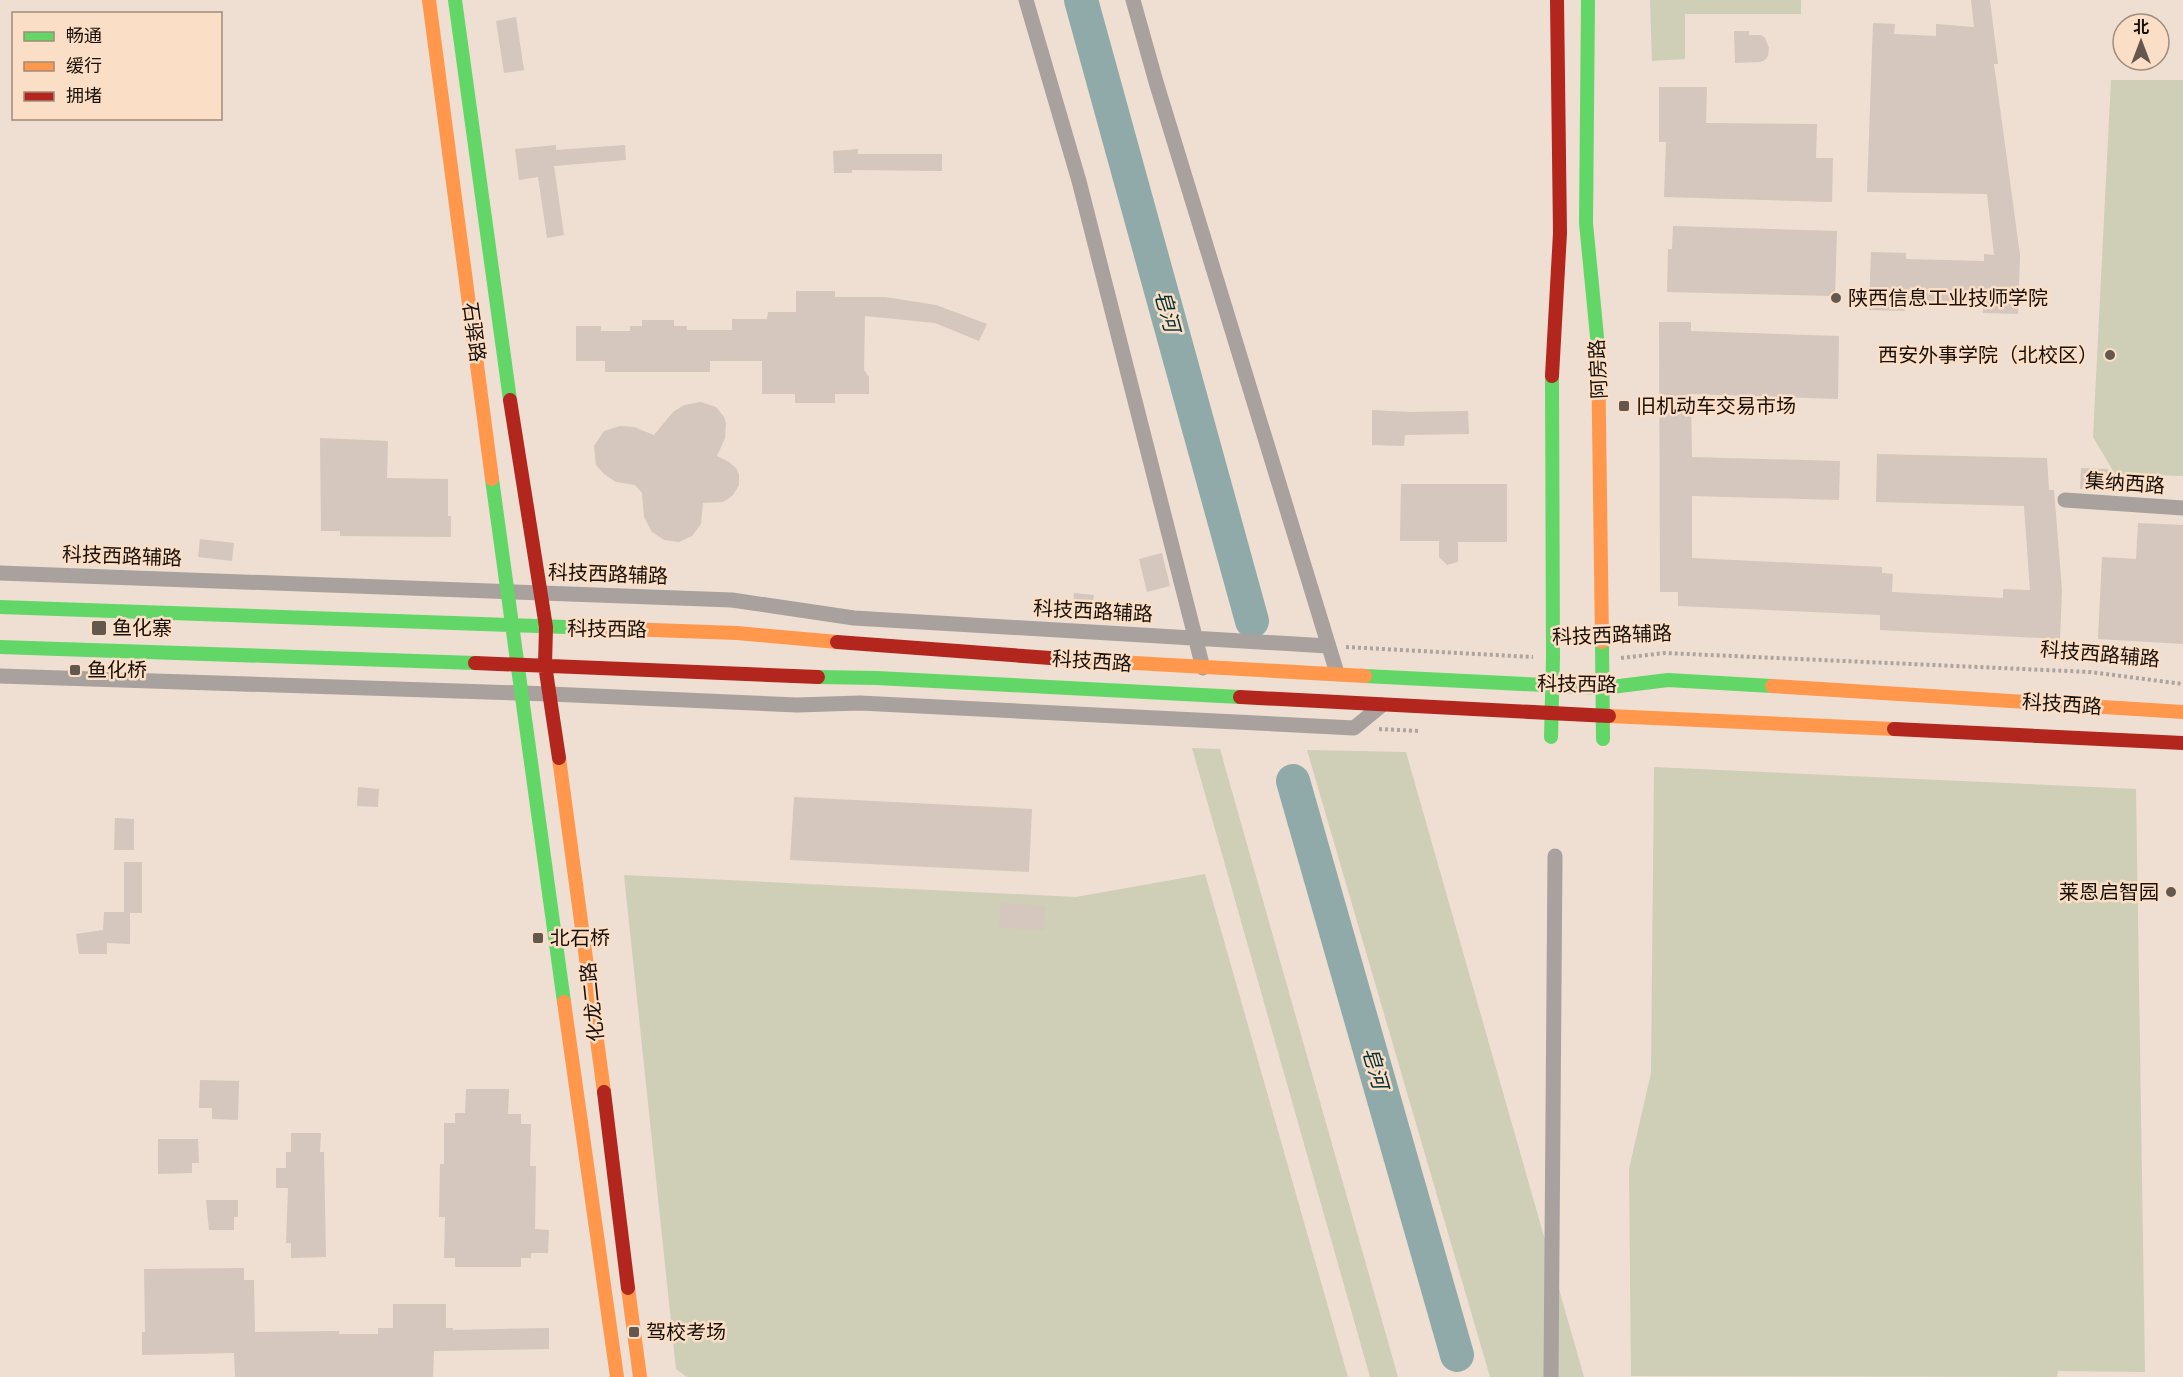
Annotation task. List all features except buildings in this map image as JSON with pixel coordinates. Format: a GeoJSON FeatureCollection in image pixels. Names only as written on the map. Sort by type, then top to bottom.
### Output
{"type":"FeatureCollection","features":[{"type":"Feature","properties":{"kind":"main road","name":"石驿路"},"geometry":{"type":"LineString","coordinates":[[429,0],[514,626],[517,664]]}},
{"type":"Feature","properties":{"kind":"main road","name":"石驿路"},"geometry":{"type":"LineString","coordinates":[[455,0],[503,356],[546,627]]}},
{"type":"Feature","properties":{"kind":"main road"},"geometry":{"type":"LineString","coordinates":[[1551,737],[1552,385],[1560,233],[1557,0]]}},
{"type":"Feature","properties":{"kind":"main road","name":"阿房路"},"geometry":{"type":"LineString","coordinates":[[1588,0],[1586,223],[1598,363],[1603,739]]}},
{"type":"Feature","properties":{"kind":"main road","name":"科技西路"},"geometry":{"type":"LineString","coordinates":[[0,607],[737,633],[914,649],[1203,668],[1603,688],[1668,680],[2183,712]]}},
{"type":"Feature","properties":{"kind":"main road","name":"化龙二路"},"geometry":{"type":"LineString","coordinates":[[546,627],[545,665],[591,977],[599,1064],[640,1377]]}},
{"type":"Feature","properties":{"kind":"main road","name":"科技西路"},"geometry":{"type":"LineString","coordinates":[[0,647],[545,665],[774,676],[890,678],[1602,717],[1689,719],[2183,743]]}},
{"type":"Feature","properties":{"kind":"main road","name":"化龙二路"},"geometry":{"type":"LineString","coordinates":[[517,664],[618,1377]]}},
{"type":"Feature","properties":{"kind":"street"},"geometry":{"type":"LineString","coordinates":[[1026,0],[1079,181],[1203,668]]}},
{"type":"Feature","properties":{"kind":"street"},"geometry":{"type":"LineString","coordinates":[[1133,0],[1337,673]]}},
{"type":"Feature","properties":{"kind":"street","name":"集纳西路"},"geometry":{"type":"LineString","coordinates":[[2065,500],[2183,508]]}},
{"type":"Feature","properties":{"kind":"street","name":"科技西路辅路"},"geometry":{"type":"LineString","coordinates":[[0,573],[732,600],[854,618],[1328,646]]}},
{"type":"Feature","properties":{"kind":"street"},"geometry":{"type":"LineString","coordinates":[[0,676],[550,694],[797,705],[860,703],[1354,728],[1382,704]]}},
{"type":"Feature","properties":{"kind":"street"},"geometry":{"type":"LineString","coordinates":[[1551,1377],[1555,856]]}},
{"type":"Feature","properties":{"kind":"path","name":"科技西路辅路"},"geometry":{"type":"LineString","coordinates":[[1328,646],[1553,658]]}},
{"type":"Feature","properties":{"kind":"path","name":"科技西路辅路"},"geometry":{"type":"LineString","coordinates":[[1603,660],[1665,653],[2090,672],[2183,684]]}},
{"type":"Feature","properties":{"kind":"green space"},"geometry":{"type":"Polygon","coordinates":[[[1650,0],[1801,0],[1801,14],[1685,14],[1685,59],[1652,61],[1650,0]]]}},
{"type":"Feature","properties":{"kind":"green space"},"geometry":{"type":"Polygon","coordinates":[[[2111,80],[2183,80],[2183,476],[2115,474],[2093,437],[2111,80]]]}},
{"type":"Feature","properties":{"kind":"green space"},"geometry":{"type":"Polygon","coordinates":[[[1192,748],[1220,749],[1398,1377],[1370,1377],[1192,748]]]}},
{"type":"Feature","properties":{"kind":"green space"},"geometry":{"type":"Polygon","coordinates":[[[1307,750],[1406,752],[1584,1377],[1490,1377],[1307,750]]]}},
{"type":"Feature","properties":{"kind":"green space"},"geometry":{"type":"Polygon","coordinates":[[[1654,767],[2136,789],[2145,1372],[2058,1371],[2057,1377],[1631,1376],[1629,1169],[1651,1073],[1654,767]]]}},
{"type":"Feature","properties":{"kind":"green space"},"geometry":{"type":"Polygon","coordinates":[[[1205,874],[1348,1377],[687,1377],[676,1369],[624,875],[1076,897],[1205,874]]]}},
{"type":"Feature","properties":{"kind":"waterway","name":"皂河"},"geometry":{"type":"LineString","coordinates":[[1081,0],[1252,621]]}},
{"type":"Feature","properties":{"kind":"waterway","name":"皂河"},"geometry":{"type":"LineString","coordinates":[[1293,781],[1457,1355]]}},
{"type":"Feature","properties":{"kind":"traffic: fast"},"geometry":{"type":"LineString","coordinates":[[455,0],[510,400]]}},
{"type":"Feature","properties":{"kind":"traffic: fast"},"geometry":{"type":"LineString","coordinates":[[1588,0],[1586,223],[1598,347]]}},
{"type":"Feature","properties":{"kind":"traffic: fast"},"geometry":{"type":"LineString","coordinates":[[1551,737],[1552,376]]}},
{"type":"Feature","properties":{"kind":"traffic: fast"},"geometry":{"type":"LineString","coordinates":[[492,479],[564,1002]]}},
{"type":"Feature","properties":{"kind":"traffic: fast"},"geometry":{"type":"LineString","coordinates":[[0,607],[596,628]]}},
{"type":"Feature","properties":{"kind":"traffic: fast"},"geometry":{"type":"LineString","coordinates":[[1602,642],[1603,739]]}},
{"type":"Feature","properties":{"kind":"traffic: fast"},"geometry":{"type":"LineString","coordinates":[[0,647],[475,663]]}},
{"type":"Feature","properties":{"kind":"traffic: fast"},"geometry":{"type":"LineString","coordinates":[[1365,676],[1603,688],[1668,680],[1772,686]]}},
{"type":"Feature","properties":{"kind":"traffic: fast"},"geometry":{"type":"LineString","coordinates":[[818,677],[1240,697]]}},
{"type":"Feature","properties":{"kind":"traffic: slow"},"geometry":{"type":"LineString","coordinates":[[429,0],[492,479]]}},
{"type":"Feature","properties":{"kind":"traffic: slow"},"geometry":{"type":"LineString","coordinates":[[1598,347],[1602,642]]}},
{"type":"Feature","properties":{"kind":"traffic: slow"},"geometry":{"type":"LineString","coordinates":[[596,628],[737,633],[837,642]]}},
{"type":"Feature","properties":{"kind":"traffic: slow"},"geometry":{"type":"LineString","coordinates":[[1064,659],[1365,676]]}},
{"type":"Feature","properties":{"kind":"traffic: slow"},"geometry":{"type":"LineString","coordinates":[[1772,686],[2183,712]]}},
{"type":"Feature","properties":{"kind":"traffic: slow"},"geometry":{"type":"LineString","coordinates":[[1609,716],[1894,729]]}},
{"type":"Feature","properties":{"kind":"traffic: slow"},"geometry":{"type":"LineString","coordinates":[[559,758],[604,1092]]}},
{"type":"Feature","properties":{"kind":"traffic: slow"},"geometry":{"type":"LineString","coordinates":[[564,1002],[617,1377]]}},
{"type":"Feature","properties":{"kind":"traffic: slow"},"geometry":{"type":"LineString","coordinates":[[628,1288],[640,1377]]}},
{"type":"Feature","properties":{"kind":"traffic: jam"},"geometry":{"type":"LineString","coordinates":[[1552,376],[1560,233],[1557,0]]}},
{"type":"Feature","properties":{"kind":"traffic: jam"},"geometry":{"type":"LineString","coordinates":[[510,400],[546,627],[545,665],[559,758]]}},
{"type":"Feature","properties":{"kind":"traffic: jam"},"geometry":{"type":"LineString","coordinates":[[837,642],[1064,659]]}},
{"type":"Feature","properties":{"kind":"traffic: jam"},"geometry":{"type":"LineString","coordinates":[[475,663],[818,677]]}},
{"type":"Feature","properties":{"kind":"traffic: jam"},"geometry":{"type":"LineString","coordinates":[[1240,697],[1609,716]]}},
{"type":"Feature","properties":{"kind":"traffic: jam"},"geometry":{"type":"LineString","coordinates":[[1894,729],[2183,743]]}},
{"type":"Feature","properties":{"kind":"traffic: jam"},"geometry":{"type":"LineString","coordinates":[[604,1092],[628,1288]]}},
{"type":"Feature","properties":{"kind":"place","name":"陕西信息工业技师学院"},"geometry":{"type":"Point","coordinates":[1836,298]}},
{"type":"Feature","properties":{"kind":"place","name":"西安外事学院（北校区）"},"geometry":{"type":"Point","coordinates":[2110,355]}},
{"type":"Feature","properties":{"kind":"place","name":"旧机动车交易市场"},"geometry":{"type":"Point","coordinates":[1624,406]}},
{"type":"Feature","properties":{"kind":"place","name":"鱼化寨"},"geometry":{"type":"Point","coordinates":[99,628]}},
{"type":"Feature","properties":{"kind":"place","name":"鱼化桥"},"geometry":{"type":"Point","coordinates":[75,670]}},
{"type":"Feature","properties":{"kind":"place","name":"莱恩启智园"},"geometry":{"type":"Point","coordinates":[2171,892]}},
{"type":"Feature","properties":{"kind":"place","name":"北石桥"},"geometry":{"type":"Point","coordinates":[538,938]}},
{"type":"Feature","properties":{"kind":"place","name":"驾校考场"},"geometry":{"type":"Point","coordinates":[634,1332]}}]}
